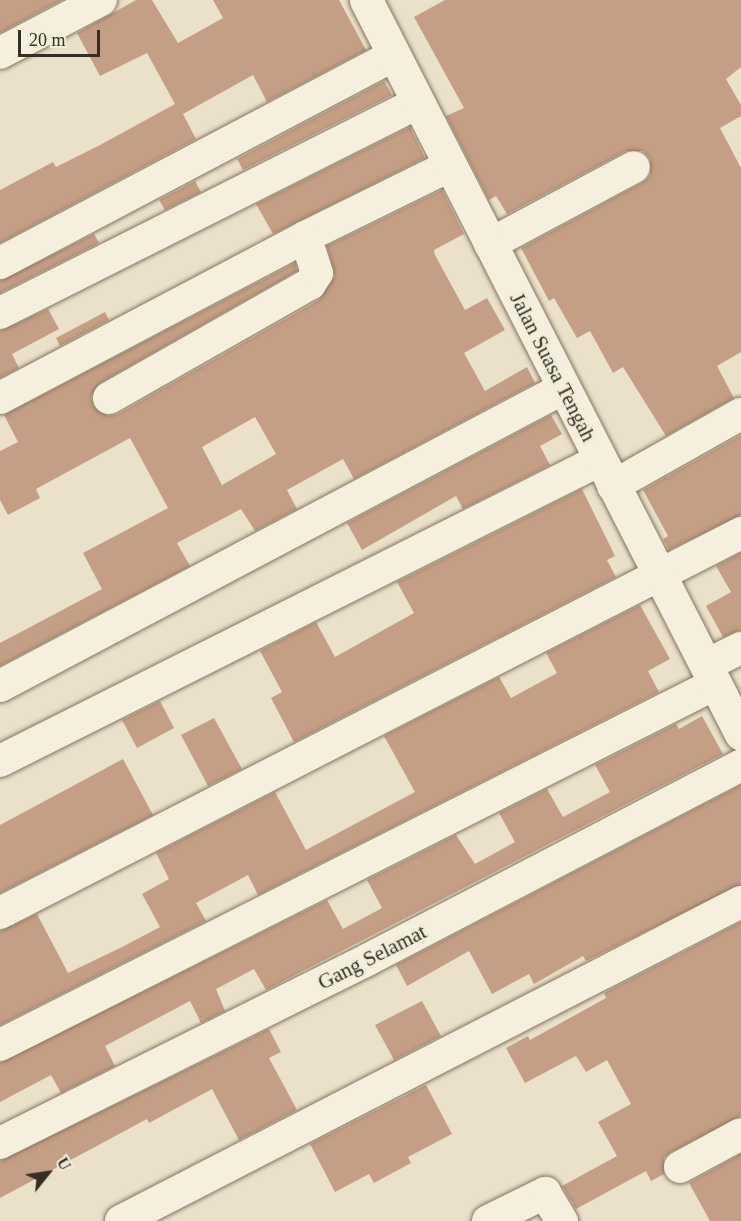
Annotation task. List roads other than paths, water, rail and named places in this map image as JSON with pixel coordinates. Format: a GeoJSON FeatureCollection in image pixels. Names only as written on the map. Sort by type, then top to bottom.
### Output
{"type":"FeatureCollection","features":[{"type":"Feature","properties":{"kind":"street"},"geometry":{"type":"LineString","coordinates":[[0,53],[101,0]]}},
{"type":"Feature","properties":{"kind":"street","name":"Jalan Suasa Tengah"},"geometry":{"type":"LineString","coordinates":[[366,0],[741,734]]}},
{"type":"Feature","properties":{"kind":"street"},"geometry":{"type":"LineString","coordinates":[[0,262],[393,56]]}},
{"type":"Feature","properties":{"kind":"street"},"geometry":{"type":"LineString","coordinates":[[0,313],[417,103]]}},
{"type":"Feature","properties":{"kind":"street"},"geometry":{"type":"LineString","coordinates":[[0,398],[305,237],[450,166]]}},
{"type":"Feature","properties":{"kind":"street"},"geometry":{"type":"LineString","coordinates":[[489,244],[634,167]]}},
{"type":"Feature","properties":{"kind":"street"},"geometry":{"type":"LineString","coordinates":[[109,398],[310,284],[317,273],[305,237]]}},
{"type":"Feature","properties":{"kind":"street"},"geometry":{"type":"LineString","coordinates":[[0,686],[564,388]]}},
{"type":"Feature","properties":{"kind":"street"},"geometry":{"type":"LineString","coordinates":[[0,762],[607,473],[741,414]]}},
{"type":"Feature","properties":{"kind":"street"},"geometry":{"type":"LineString","coordinates":[[0,914],[660,577],[741,533]]}},
{"type":"Feature","properties":{"kind":"street"},"geometry":{"type":"LineString","coordinates":[[0,1045],[710,674],[741,648]]}},
{"type":"Feature","properties":{"kind":"street","name":"Gang Selamat"},"geometry":{"type":"LineString","coordinates":[[0,1143],[367,960],[741,765]]}},
{"type":"Feature","properties":{"kind":"street"},"geometry":{"type":"LineString","coordinates":[[121,1221],[741,902]]}},
{"type":"Feature","properties":{"kind":"street"},"geometry":{"type":"LineString","coordinates":[[680,1167],[741,1134]]}},
{"type":"Feature","properties":{"kind":"street"},"geometry":{"type":"LineString","coordinates":[[488,1221],[545,1193],[562,1221]]}}]}
